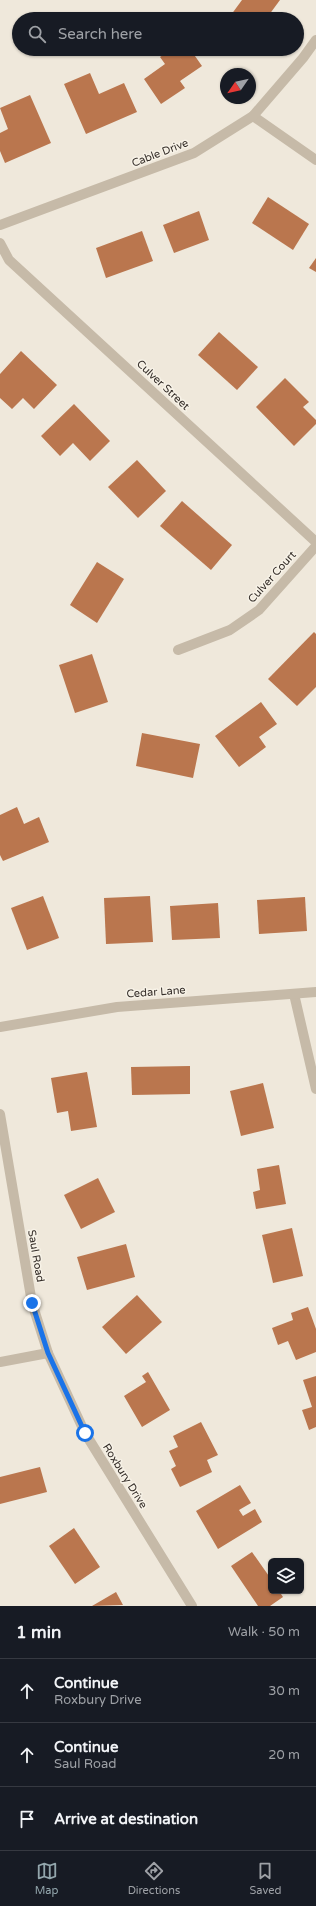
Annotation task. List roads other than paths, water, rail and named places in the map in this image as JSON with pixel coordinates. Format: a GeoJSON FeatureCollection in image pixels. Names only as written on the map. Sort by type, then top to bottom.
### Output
{"type":"FeatureCollection","features":[{"type":"Feature","properties":{"kind":"street","name":"Cable Drive"},"geometry":{"type":"LineString","coordinates":[[0,225],[194,153],[253,116],[303,58],[316,40]]}},
{"type":"Feature","properties":{"kind":"street"},"geometry":{"type":"LineString","coordinates":[[253,116],[316,160]]}},
{"type":"Feature","properties":{"kind":"street","name":"Culver Street"},"geometry":{"type":"LineString","coordinates":[[0,243],[9,260],[316,542]]}},
{"type":"Feature","properties":{"kind":"street","name":"Culver Court"},"geometry":{"type":"LineString","coordinates":[[178,650],[230,630],[259,610],[316,546]]}},
{"type":"Feature","properties":{"kind":"street","name":"Cedar Lane"},"geometry":{"type":"LineString","coordinates":[[0,1027],[117,1007],[316,992]]}},
{"type":"Feature","properties":{"kind":"street"},"geometry":{"type":"LineString","coordinates":[[294,994],[316,1089]]}},
{"type":"Feature","properties":{"kind":"street","name":"Saul Road"},"geometry":{"type":"LineString","coordinates":[[0,1114],[32,1303],[48,1353]]}},
{"type":"Feature","properties":{"kind":"street"},"geometry":{"type":"LineString","coordinates":[[0,1362],[48,1353]]}},
{"type":"Feature","properties":{"kind":"street","name":"Roxbury Drive"},"geometry":{"type":"LineString","coordinates":[[48,1353],[85,1433],[192,1606]]}}]}
